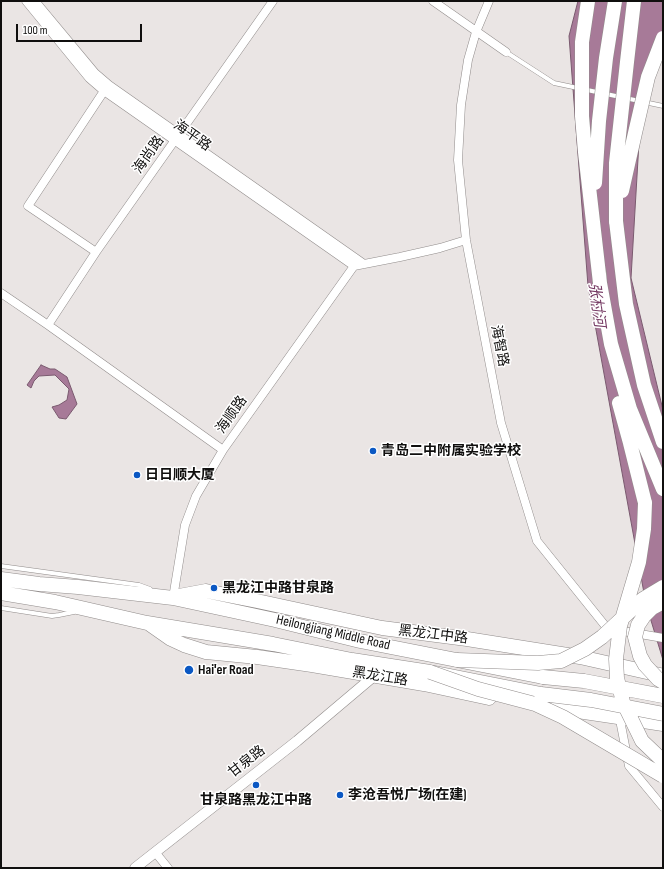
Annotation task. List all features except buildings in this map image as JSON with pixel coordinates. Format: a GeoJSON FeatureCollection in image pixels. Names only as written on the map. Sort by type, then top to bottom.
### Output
{"type":"FeatureCollection","features":[{"type":"Feature","properties":{"kind":"highway"},"geometry":{"type":"LineString","coordinates":[[588,1],[582,42],[582,116],[600,283],[612,344],[630,409],[663,489]]}},
{"type":"Feature","properties":{"kind":"highway"},"geometry":{"type":"LineString","coordinates":[[600,283],[595,187],[598,136],[606,58],[615,1]]}},
{"type":"Feature","properties":{"kind":"highway"},"geometry":{"type":"LineString","coordinates":[[634,1],[616,163],[616,221],[626,304],[644,385],[663,442]]}},
{"type":"Feature","properties":{"kind":"highway"},"geometry":{"type":"LineString","coordinates":[[616,221],[648,77],[663,38]]}},
{"type":"Feature","properties":{"kind":"highway"},"geometry":{"type":"LineString","coordinates":[[633,336],[649,380],[663,411]]}},
{"type":"Feature","properties":{"kind":"highway"},"geometry":{"type":"LineString","coordinates":[[612,344],[614,385],[644,502],[644,529],[639,562],[620,626],[616,659],[617,678],[623,702],[642,741],[663,761]]}},
{"type":"Feature","properties":{"kind":"highway","name":"Heilongjiang Middle Road"},"geometry":{"type":"LineString","coordinates":[[1,579],[173,598],[276,620],[360,641],[543,677],[584,681],[663,696]]}},
{"type":"Feature","properties":{"kind":"highway"},"geometry":{"type":"LineString","coordinates":[[457,660],[538,663],[561,661],[585,650],[602,637],[643,600],[663,587]]}},
{"type":"Feature","properties":{"kind":"highway","name":"黑龙江中路"},"geometry":{"type":"LineString","coordinates":[[173,598],[206,591],[257,600],[382,628],[474,640],[580,657],[663,675]]}},
{"type":"Feature","properties":{"kind":"highway","name":"Heilongjiang Middle Road"},"geometry":{"type":"LineString","coordinates":[[1,593],[55,602],[147,623],[273,644],[352,660],[430,672],[541,694],[591,700],[663,714]]}},
{"type":"Feature","properties":{"kind":"highway"},"geometry":{"type":"LineString","coordinates":[[663,602],[652,608],[644,616],[638,625],[635,637],[640,656],[645,665],[658,679],[663,682]]}},
{"type":"Feature","properties":{"kind":"highway","name":"黑龙江路"},"geometry":{"type":"LineString","coordinates":[[147,623],[171,639],[206,652],[257,658],[374,676],[424,684],[506,701],[618,717]]}},
{"type":"Feature","properties":{"kind":"highway"},"geometry":{"type":"LineString","coordinates":[[430,672],[478,689],[535,704],[563,717],[663,776]]}},
{"type":"Feature","properties":{"kind":"highway"},"geometry":{"type":"LineString","coordinates":[[618,717],[663,724]]}},
{"type":"Feature","properties":{"kind":"street","name":"海平路"},"geometry":{"type":"LineString","coordinates":[[26,1],[89,78],[104,91],[177,138],[364,264]]}},
{"type":"Feature","properties":{"kind":"street","name":"海平路"},"geometry":{"type":"LineString","coordinates":[[35,1],[95,73],[109,85],[177,138],[354,266]]}},
{"type":"Feature","properties":{"kind":"street","name":"海尚路"},"geometry":{"type":"LineString","coordinates":[[48,325],[96,252],[273,1]]}},
{"type":"Feature","properties":{"kind":"street"},"geometry":{"type":"LineString","coordinates":[[433,1],[506,52]]}},
{"type":"Feature","properties":{"kind":"street","name":"海智路"},"geometry":{"type":"LineString","coordinates":[[489,1],[476,32],[468,60],[461,105],[458,160],[466,240],[501,423],[538,540],[613,636],[624,667]]}},
{"type":"Feature","properties":{"kind":"street"},"geometry":{"type":"LineString","coordinates":[[96,252],[28,206],[104,91]]}},
{"type":"Feature","properties":{"kind":"street"},"geometry":{"type":"LineString","coordinates":[[354,266],[440,248],[466,240]]}},
{"type":"Feature","properties":{"kind":"street","name":"海顺路"},"geometry":{"type":"LineString","coordinates":[[173,598],[185,525],[196,496],[223,450],[354,266]]}},
{"type":"Feature","properties":{"kind":"street"},"geometry":{"type":"LineString","coordinates":[[1,293],[223,450]]}},
{"type":"Feature","properties":{"kind":"street"},"geometry":{"type":"LineString","coordinates":[[607,628],[663,638]]}},
{"type":"Feature","properties":{"kind":"street"},"geometry":{"type":"LineString","coordinates":[[624,667],[618,717],[629,766],[663,807]]}},
{"type":"Feature","properties":{"kind":"street","name":"甘泉路"},"geometry":{"type":"LineString","coordinates":[[135,868],[297,741],[374,676]]}},
{"type":"Feature","properties":{"kind":"street"},"geometry":{"type":"LineString","coordinates":[[155,852],[168,868]]}},
{"type":"Feature","properties":{"kind":"lane"},"geometry":{"type":"LineString","coordinates":[[506,52],[554,83],[663,106]]}},
{"type":"Feature","properties":{"kind":"lane"},"geometry":{"type":"LineString","coordinates":[[1,566],[139,585],[173,598]]}},
{"type":"Feature","properties":{"kind":"lane"},"geometry":{"type":"LineString","coordinates":[[1,608],[52,616],[86,609]]}},
{"type":"Feature","properties":{"kind":"water","name":"张村河"},"geometry":{"type":"Polygon","coordinates":[[[578,1],[663,1],[663,33],[643,74],[631,278],[663,410],[663,660],[646,604],[588,286],[569,36],[578,1]]]}},
{"type":"Feature","properties":{"kind":"water"},"geometry":{"type":"Polygon","coordinates":[[[41,365],[50,369],[55,369],[67,377],[77,404],[66,419],[59,418],[52,407],[67,400],[69,389],[55,375],[39,376],[34,381],[31,388],[27,385],[41,365]]]}},
{"type":"Feature","properties":{"kind":"place","name":"青岛二中附属实验学校"},"geometry":{"type":"Point","coordinates":[373,451]}},
{"type":"Feature","properties":{"kind":"place","name":"日日顺大厦"},"geometry":{"type":"Point","coordinates":[137,475]}},
{"type":"Feature","properties":{"kind":"place","name":"黑龙江中路甘泉路"},"geometry":{"type":"Point","coordinates":[214,588]}},
{"type":"Feature","properties":{"kind":"place","name":"Hai'er Road"},"geometry":{"type":"Point","coordinates":[189,670]}},
{"type":"Feature","properties":{"kind":"place","name":"甘泉路黑龙江中路"},"geometry":{"type":"Point","coordinates":[256,785]}},
{"type":"Feature","properties":{"kind":"place","name":"李沧吾悦广场(在建)"},"geometry":{"type":"Point","coordinates":[340,795]}}]}
